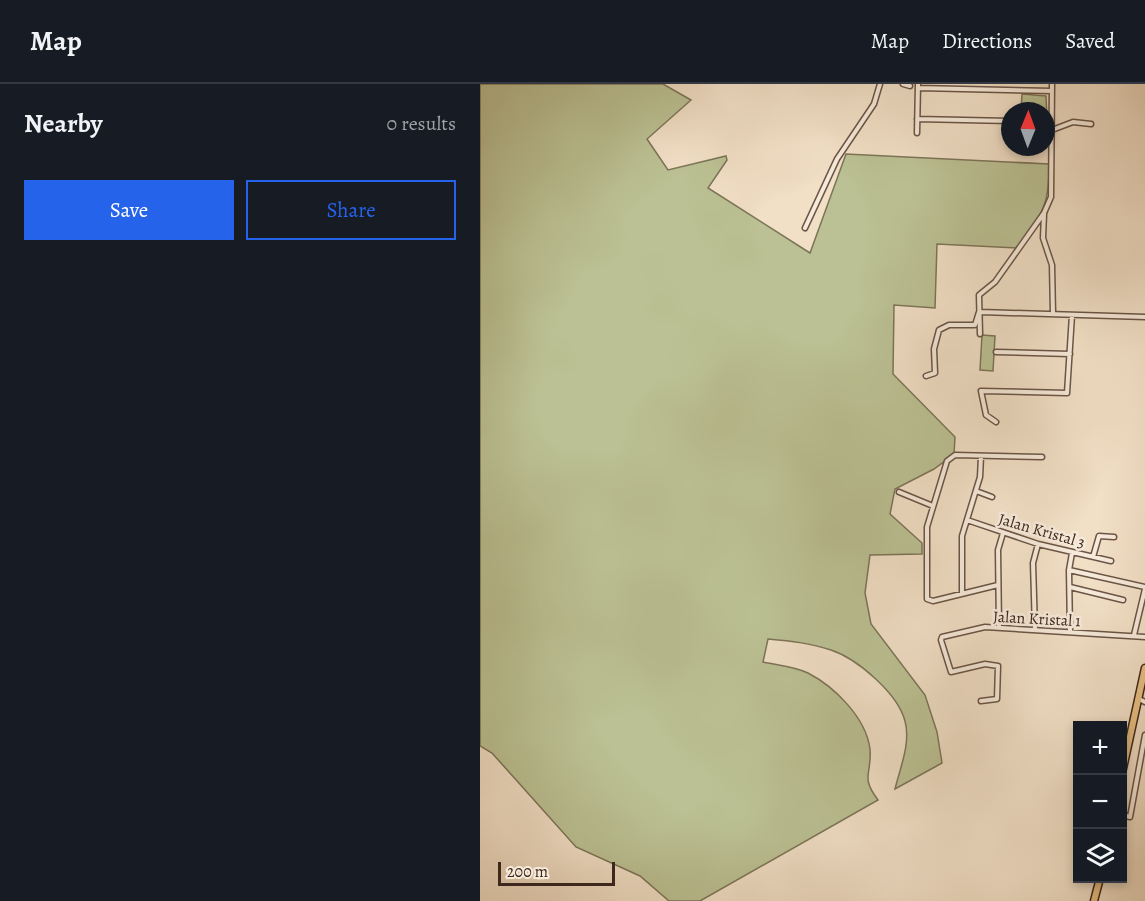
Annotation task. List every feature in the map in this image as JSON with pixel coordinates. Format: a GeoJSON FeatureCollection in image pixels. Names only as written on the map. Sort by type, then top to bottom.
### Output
{"type":"FeatureCollection","features":[{"type":"Feature","properties":{"kind":"main road"},"geometry":{"type":"LineString","coordinates":[[1127,755],[1142,701],[1145,668]]}},
{"type":"Feature","properties":{"kind":"main road"},"geometry":{"type":"LineString","coordinates":[[1094,901],[1099,883]]}},
{"type":"Feature","properties":{"kind":"street"},"geometry":{"type":"LineString","coordinates":[[805,228],[837,159],[874,104],[880,84]]}},
{"type":"Feature","properties":{"kind":"street"},"geometry":{"type":"LineString","coordinates":[[903,84],[910,86]]}},
{"type":"Feature","properties":{"kind":"street"},"geometry":{"type":"LineString","coordinates":[[1052,84],[1052,102]]}},
{"type":"Feature","properties":{"kind":"street"},"geometry":{"type":"LineString","coordinates":[[917,133],[918,86],[1052,91]]}},
{"type":"Feature","properties":{"kind":"street"},"geometry":{"type":"LineString","coordinates":[[917,119],[1001,121]]}},
{"type":"Feature","properties":{"kind":"street"},"geometry":{"type":"LineString","coordinates":[[1055,129],[1070,123],[1091,124]]}},
{"type":"Feature","properties":{"kind":"street"},"geometry":{"type":"LineString","coordinates":[[980,334],[979,295],[995,282],[1044,213],[1052,192],[1052,156]]}},
{"type":"Feature","properties":{"kind":"street"},"geometry":{"type":"LineString","coordinates":[[1044,213],[1043,238],[1052,265],[1053,314]]}},
{"type":"Feature","properties":{"kind":"street"},"geometry":{"type":"LineString","coordinates":[[980,312],[1145,317]]}},
{"type":"Feature","properties":{"kind":"street"},"geometry":{"type":"LineString","coordinates":[[926,376],[935,373],[934,349],[939,330],[949,325],[975,325],[980,312]]}},
{"type":"Feature","properties":{"kind":"street"},"geometry":{"type":"LineString","coordinates":[[996,422],[986,415],[981,391],[1064,394],[1068,390],[1072,315]]}},
{"type":"Feature","properties":{"kind":"street"},"geometry":{"type":"LineString","coordinates":[[996,352],[1070,354]]}},
{"type":"Feature","properties":{"kind":"street"},"geometry":{"type":"LineString","coordinates":[[998,585],[928,600],[926,533],[947,461],[955,455],[1041,457]]}},
{"type":"Feature","properties":{"kind":"street"},"geometry":{"type":"LineString","coordinates":[[962,594],[961,545],[966,520],[976,491],[981,456]]}},
{"type":"Feature","properties":{"kind":"street"},"geometry":{"type":"LineString","coordinates":[[976,491],[992,497]]}},
{"type":"Feature","properties":{"kind":"street"},"geometry":{"type":"LineString","coordinates":[[899,492],[933,506]]}},
{"type":"Feature","properties":{"kind":"street","name":"Jalan Kristal 3"},"geometry":{"type":"LineString","coordinates":[[966,520],[1038,544],[1111,561]]}},
{"type":"Feature","properties":{"kind":"street"},"geometry":{"type":"LineString","coordinates":[[999,628],[998,550],[1003,533]]}},
{"type":"Feature","properties":{"kind":"street"},"geometry":{"type":"LineString","coordinates":[[1093,557],[1099,536],[1114,537]]}},
{"type":"Feature","properties":{"kind":"street"},"geometry":{"type":"LineString","coordinates":[[1035,630],[1033,563],[1038,544]]}},
{"type":"Feature","properties":{"kind":"street"},"geometry":{"type":"LineString","coordinates":[[1070,632],[1069,570],[1072,553]]}},
{"type":"Feature","properties":{"kind":"street"},"geometry":{"type":"LineString","coordinates":[[1069,570],[1145,588],[1134,635]]}},
{"type":"Feature","properties":{"kind":"street"},"geometry":{"type":"LineString","coordinates":[[1070,587],[1123,600]]}},
{"type":"Feature","properties":{"kind":"street","name":"Jalan Kristal 1"},"geometry":{"type":"LineString","coordinates":[[981,700],[998,699],[998,666],[985,664],[951,672],[941,638],[974,628],[1145,637]]}},
{"type":"Feature","properties":{"kind":"street"},"geometry":{"type":"LineString","coordinates":[[1127,816],[1130,817],[1145,735]]}},
{"type":"Feature","properties":{"kind":"green space"},"geometry":{"type":"Polygon","coordinates":[[[480,84],[663,84],[691,100],[647,139],[668,170],[726,156],[727,160],[708,188],[810,253],[846,154],[1049,164],[1046,201],[1038,218],[1017,248],[937,244],[935,308],[894,305],[893,374],[955,437],[954,454],[934,469],[895,489],[890,514],[922,543],[922,554],[870,555],[865,593],[871,624],[925,695],[937,732],[942,763],[895,789],[907,738],[901,711],[886,689],[853,661],[831,650],[808,644],[768,639],[763,662],[808,673],[829,686],[856,715],[870,749],[869,786],[878,800],[700,901],[669,901],[640,876],[576,847],[492,753],[480,746],[480,84]]]}},
{"type":"Feature","properties":{"kind":"green space"},"geometry":{"type":"Polygon","coordinates":[[[1022,94],[1046,96],[1046,102],[1022,102],[1022,94]]]}},
{"type":"Feature","properties":{"kind":"green space"},"geometry":{"type":"Polygon","coordinates":[[[982,335],[995,336],[993,371],[980,370],[982,335]]]}}]}
